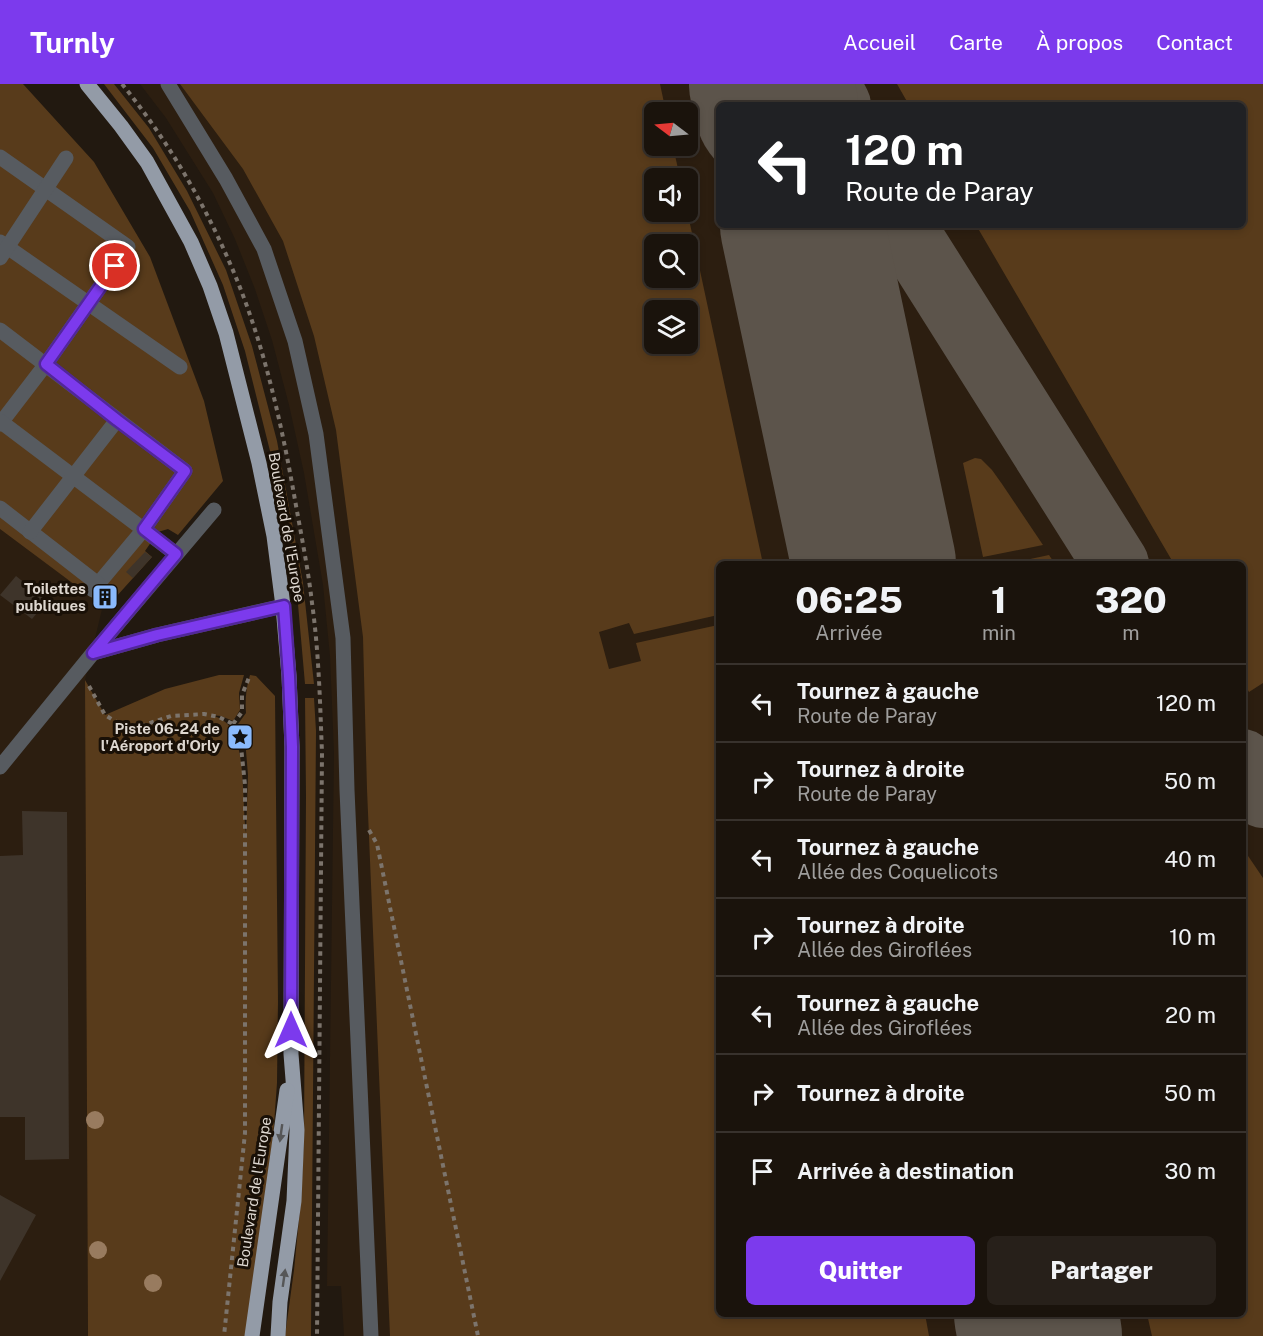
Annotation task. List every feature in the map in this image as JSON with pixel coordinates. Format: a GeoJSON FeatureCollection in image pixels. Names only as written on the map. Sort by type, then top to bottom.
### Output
{"type":"FeatureCollection","features":[{"type":"Feature","properties":{"kind":"main road","name":"Boulevard de l'Europe"},"geometry":{"type":"LineString","coordinates":[[87,84],[147,162],[191,242],[210,286],[226,333],[259,463],[274,536],[284,606],[292,747],[291,1054],[297,1130],[294,1201],[280,1302],[278,1336]]}},
{"type":"Feature","properties":{"kind":"main road","name":"Boulevard de l'Europe"},"geometry":{"type":"LineString","coordinates":[[252,1336],[291,1054]]}},
{"type":"Feature","properties":{"kind":"street"},"geometry":{"type":"LineString","coordinates":[[168,84],[226,179],[264,249],[295,342],[316,434],[343,638],[371,1336]]}},
{"type":"Feature","properties":{"kind":"street"},"geometry":{"type":"LineString","coordinates":[[0,157],[128,247],[46,364],[1,422],[176,554]]}},
{"type":"Feature","properties":{"kind":"street"},"geometry":{"type":"LineString","coordinates":[[66,158],[2,249],[88,303],[180,367]]}},
{"type":"Feature","properties":{"kind":"street"},"geometry":{"type":"LineString","coordinates":[[0,330],[185,471],[144,529],[95,587],[0,508]]}},
{"type":"Feature","properties":{"kind":"street"},"geometry":{"type":"LineString","coordinates":[[30,532],[117,420]]}},
{"type":"Feature","properties":{"kind":"street"},"geometry":{"type":"LineString","coordinates":[[0,767],[214,510]]}},
{"type":"Feature","properties":{"kind":"street"},"geometry":{"type":"LineString","coordinates":[[93,653],[157,635],[284,606]]}},
{"type":"Feature","properties":{"kind":"path"},"geometry":{"type":"LineString","coordinates":[[233,724],[242,712],[242,695],[250,675]]}},
{"type":"Feature","properties":{"kind":"path"},"geometry":{"type":"LineString","coordinates":[[85,680],[105,715],[120,724],[141,726],[171,716],[204,714],[219,717],[233,724],[240,737],[246,785],[245,1133],[224,1336]]}},
{"type":"Feature","properties":{"kind":"path"},"geometry":{"type":"LineString","coordinates":[[367,826],[377,844],[380,856],[478,1336]]}},
{"type":"Feature","properties":{"kind":"shaded area"},"geometry":{"type":"Polygon","coordinates":[[[0,84],[23,84],[94,162],[150,257],[204,401],[223,481],[178,535],[168,529],[158,532],[145,551],[152,557],[106,608],[0,529],[0,84]]]}},
{"type":"Feature","properties":{"kind":"shaded area"},"geometry":{"type":"Polygon","coordinates":[[[104,84],[114,84],[149,128],[187,191],[226,270],[252,346],[277,441],[303,583],[314,684],[305,684],[297,593],[274,467],[245,351],[223,285],[190,211],[153,148],[104,84]]]}},
{"type":"Feature","properties":{"kind":"shaded area"},"geometry":{"type":"Polygon","coordinates":[[[140,84],[1263,84],[1263,1336],[344,1336],[341,1286],[327,1286],[334,753],[330,656],[323,585],[304,473],[289,405],[272,340],[235,239],[213,193],[166,118],[140,84]]]}},
{"type":"Feature","properties":{"kind":"shaded area"},"geometry":{"type":"Polygon","coordinates":[[[180,84],[660,84],[664,102],[644,102],[644,156],[675,156],[678,168],[644,168],[644,222],[690,222],[692,234],[644,234],[644,288],[698,288],[698,261],[762,561],[716,561],[716,615],[634,634],[629,623],[599,632],[609,669],[641,661],[636,643],[716,625],[716,1317],[926,1317],[929,1336],[390,1336],[367,789],[363,637],[336,430],[314,336],[283,241],[243,169],[180,84]]]}},
{"type":"Feature","properties":{"kind":"shaded area"},"geometry":{"type":"Polygon","coordinates":[[[897,84],[1263,84],[1263,683],[1249,692],[1246,687],[1246,561],[1172,561],[978,228],[1246,228],[1246,102],[907,102],[897,84]]]}},
{"type":"Feature","properties":{"kind":"shaded area"},"geometry":{"type":"Polygon","coordinates":[[[975,458],[981,459],[992,470],[1043,545],[983,557],[963,463],[975,458]]]}},
{"type":"Feature","properties":{"kind":"shaded area"},"geometry":{"type":"Polygon","coordinates":[[[0,529],[103,605],[85,680],[88,1336],[0,1336],[0,529]]]}},
{"type":"Feature","properties":{"kind":"shaded area"},"geometry":{"type":"Polygon","coordinates":[[[1049,555],[1053,561],[1021,561],[1049,555]]]}},
{"type":"Feature","properties":{"kind":"shaded area"},"geometry":{"type":"Polygon","coordinates":[[[219,675],[244,675],[239,693],[240,710],[233,721],[221,716],[210,715],[226,722],[239,749],[246,833],[248,775],[245,739],[238,724],[246,713],[246,694],[250,675],[256,676],[275,696],[277,1083],[273,1138],[246,1336],[88,1336],[85,680],[105,715],[165,689],[219,675]]]}},
{"type":"Feature","properties":{"kind":"shaded area"},"geometry":{"type":"Polygon","coordinates":[[[305,698],[314,698],[316,731],[311,1336],[285,1336],[301,1199],[304,1136],[305,698]]]}},
{"type":"Feature","properties":{"kind":"shaded area"},"geometry":{"type":"Polygon","coordinates":[[[1246,853],[1263,878],[1263,1336],[1152,1336],[1148,1317],[1246,1317],[1246,853]]]}},
{"type":"Feature","properties":{"kind":"building"},"geometry":{"type":"Polygon","coordinates":[[[145,552],[152,557],[133,578],[126,572],[145,552]]]}},
{"type":"Feature","properties":{"kind":"building"},"geometry":{"type":"Polygon","coordinates":[[[16,576],[47,601],[32,619],[0,595],[16,576]]]}},
{"type":"Feature","properties":{"kind":"building","name":"Toilettes publiques"},"geometry":{"type":"Polygon","coordinates":[[[107,584],[119,593],[106,608],[94,599],[107,584]]]}},
{"type":"Feature","properties":{"kind":"building"},"geometry":{"type":"Polygon","coordinates":[[[22,811],[67,812],[69,1159],[25,1160],[25,1117],[0,1117],[0,856],[23,855],[22,811]]]}},
{"type":"Feature","properties":{"kind":"building"},"geometry":{"type":"Polygon","coordinates":[[[0,1195],[36,1215],[0,1281],[0,1195]]]}},
{"type":"Feature","properties":{"kind":"taxiway"},"geometry":{"type":"LineString","coordinates":[[827,84],[836,102]]}},
{"type":"Feature","properties":{"kind":"taxiway"},"geometry":{"type":"LineString","coordinates":[[904,228],[1114,561]]}},
{"type":"Feature","properties":{"kind":"taxiway"},"geometry":{"type":"LineString","coordinates":[[1246,768],[1263,795]]}},
{"type":"Feature","properties":{"kind":"runway"},"geometry":{"type":"LineString","coordinates":[[771,84],[775,102]]}},
{"type":"Feature","properties":{"kind":"runway"},"geometry":{"type":"LineString","coordinates":[[803,228],[873,561]]}},
{"type":"Feature","properties":{"kind":"runway"},"geometry":{"type":"LineString","coordinates":[[1037,1317],[1040,1336]]}},
{"type":"Feature","properties":{"kind":"place","name":"Toilettes publiques"},"geometry":{"type":"Point","coordinates":[105,597]}},
{"type":"Feature","properties":{"kind":"place","name":"Piste 06-24 de l'Aéroport d'Orly"},"geometry":{"type":"Point","coordinates":[240,737]}},
{"type":"Feature","properties":{"kind":"route"},"geometry":{"type":"LineString","coordinates":[[115,266],[46,364],[185,471],[144,529],[176,554],[93,653],[157,635],[284,606],[292,747],[291,1030]]}}]}
